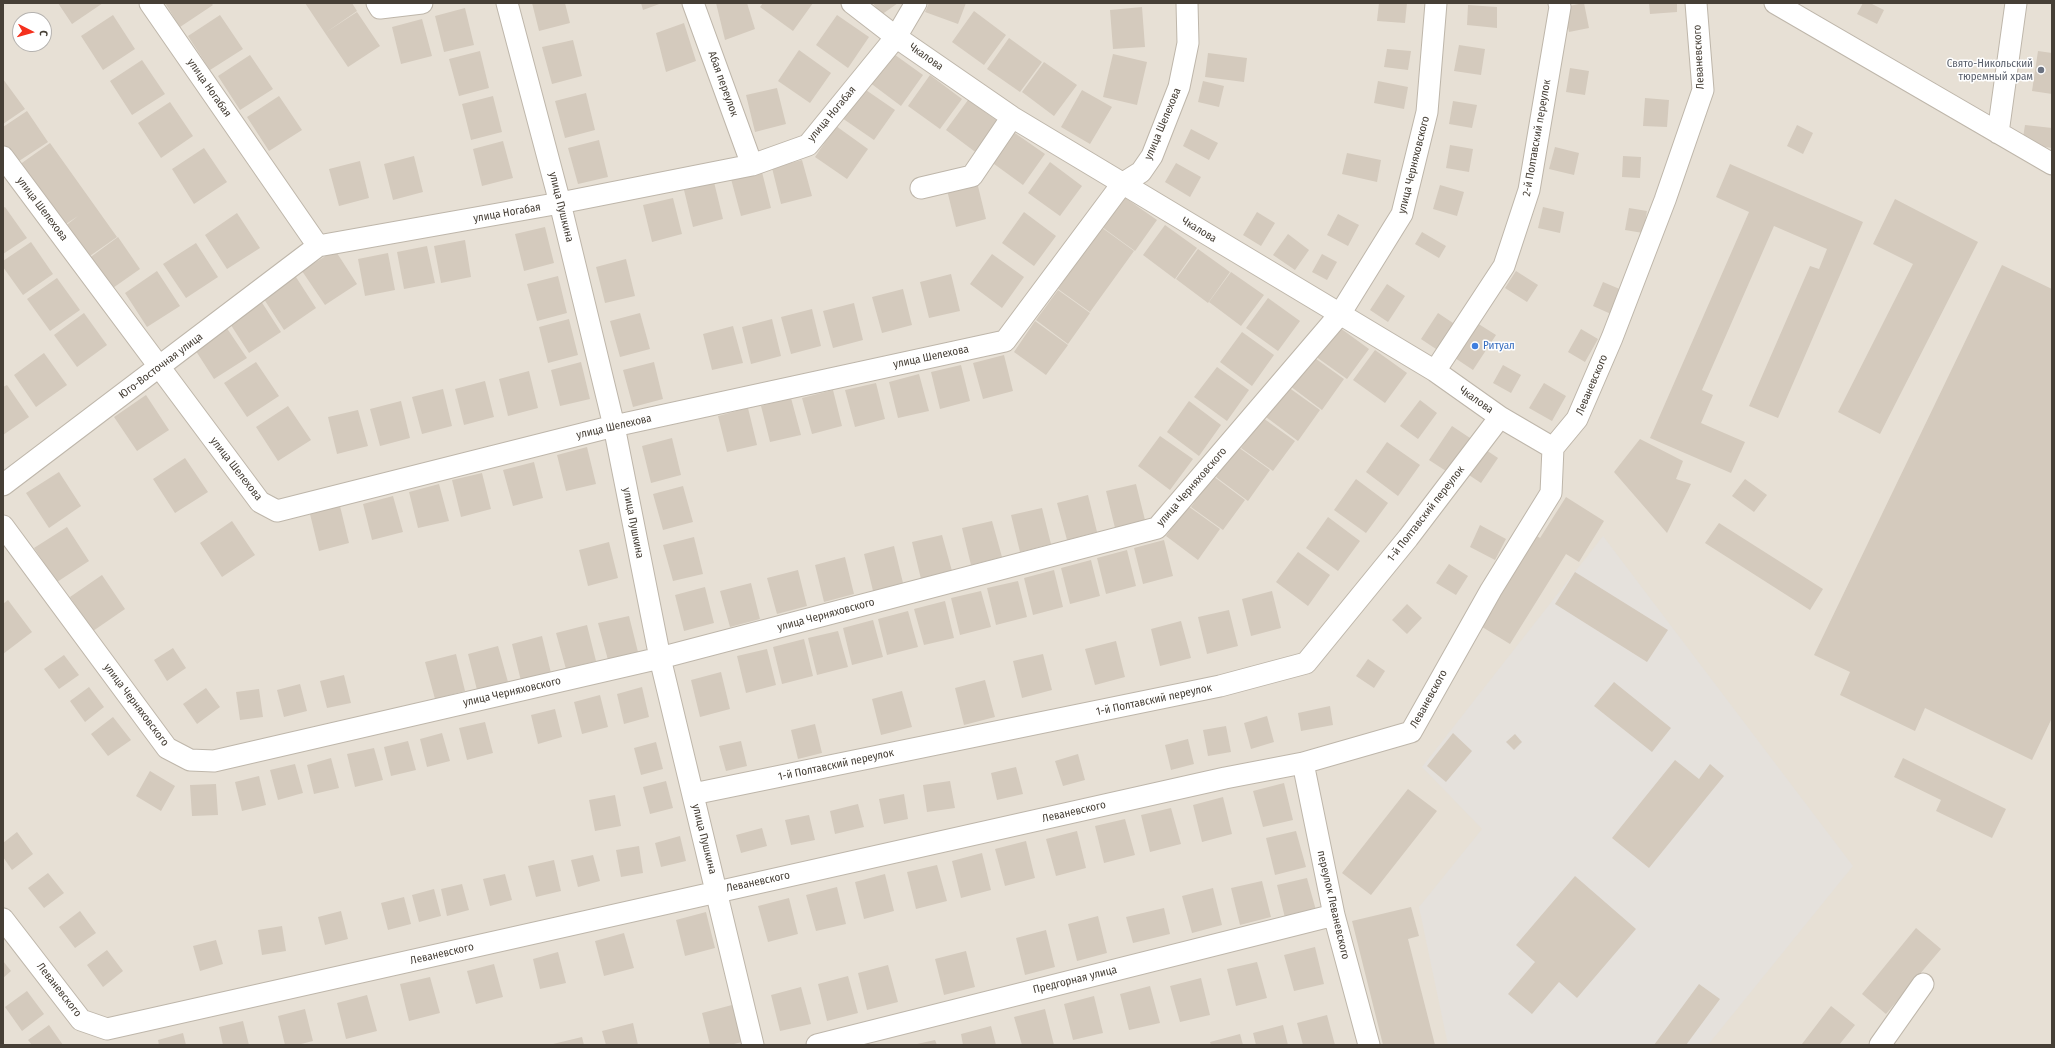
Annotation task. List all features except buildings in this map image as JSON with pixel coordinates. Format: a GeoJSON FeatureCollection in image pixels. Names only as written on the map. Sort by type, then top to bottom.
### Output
{"type":"FeatureCollection","features":[{"type":"Feature","properties":{"kind":"street","name":"улица Ногабая"},"geometry":{"type":"LineString","coordinates":[[150,3],[318,246],[560,203],[752,165],[808,145],[896,37],[916,3]]}},
{"type":"Feature","properties":{"kind":"street"},"geometry":{"type":"LineString","coordinates":[[377,3],[380,8],[422,3]]}},
{"type":"Feature","properties":{"kind":"street","name":"улица Пушкина"},"geometry":{"type":"LineString","coordinates":[[507,3],[560,203],[614,426],[660,658],[753,1045]]}},
{"type":"Feature","properties":{"kind":"street","name":"Абая переулок"},"geometry":{"type":"LineString","coordinates":[[693,3],[752,165]]}},
{"type":"Feature","properties":{"kind":"street","name":"Чкалова"},"geometry":{"type":"LineString","coordinates":[[852,3],[896,37],[1012,117],[1435,371],[1500,417],[1553,448]]}},
{"type":"Feature","properties":{"kind":"street","name":"улица Шелехова"},"geometry":{"type":"LineString","coordinates":[[3,157],[260,502],[277,511],[614,426],[1005,341],[1122,184],[1141,172],[1152,156],[1179,87],[1188,43],[1187,3]]}},
{"type":"Feature","properties":{"kind":"street","name":"улица Черняховского"},"geometry":{"type":"LineString","coordinates":[[3,526],[167,748],[190,760],[214,761],[660,658],[1157,528],[1340,314],[1402,214],[1427,112],[1436,3]]}},
{"type":"Feature","properties":{"kind":"street","name":"2-й Полтавский переулок"},"geometry":{"type":"LineString","coordinates":[[1435,371],[1504,266],[1530,190],[1560,7],[1559,3]]}},
{"type":"Feature","properties":{"kind":"street","name":"Леваневского"},"geometry":{"type":"LineString","coordinates":[[3,919],[81,1020],[107,1029],[1225,778],[1303,763],[1411,732],[1491,590],[1551,493],[1553,448],[1578,419],[1612,338],[1665,200],[1703,90],[1696,3]]}},
{"type":"Feature","properties":{"kind":"street"},"geometry":{"type":"LineString","coordinates":[[1775,3],[2052,164]]}},
{"type":"Feature","properties":{"kind":"street"},"geometry":{"type":"LineString","coordinates":[[1998,133],[2016,3]]}},
{"type":"Feature","properties":{"kind":"street"},"geometry":{"type":"LineString","coordinates":[[921,188],[972,176],[1012,117]]}},
{"type":"Feature","properties":{"kind":"street","name":"Юго-Восточная улица"},"geometry":{"type":"LineString","coordinates":[[3,485],[318,246]]}},
{"type":"Feature","properties":{"kind":"street","name":"1-й Полтавский переулок"},"geometry":{"type":"LineString","coordinates":[[693,794],[1220,686],[1306,663],[1408,538],[1500,417]]}},
{"type":"Feature","properties":{"kind":"street","name":"переулок Леваневского"},"geometry":{"type":"LineString","coordinates":[[1303,763],[1334,915],[1369,1045]]}},
{"type":"Feature","properties":{"kind":"street","name":"Предгорная улица"},"geometry":{"type":"LineString","coordinates":[[817,1045],[1334,915]]}},
{"type":"Feature","properties":{"kind":"street"},"geometry":{"type":"LineString","coordinates":[[1880,1045],[1923,984]]}},
{"type":"Feature","properties":{"kind":"shaded area"},"geometry":{"type":"Polygon","coordinates":[[[3,3],[2052,3],[2052,1045],[3,1045],[3,3]]]}},
{"type":"Feature","properties":{"kind":"shaded area"},"geometry":{"type":"Polygon","coordinates":[[[1603,536],[1853,866],[1708,1045],[1448,1045],[1419,907],[1482,829],[1422,767],[1603,536]]]}},
{"type":"Feature","properties":{"kind":"place","name":"Свято-Никольский тюремный храм"},"geometry":{"type":"Point","coordinates":[2041,70]}},
{"type":"Feature","properties":{"kind":"place","name":"Ритуал"},"geometry":{"type":"Point","coordinates":[1475,346]}}]}
